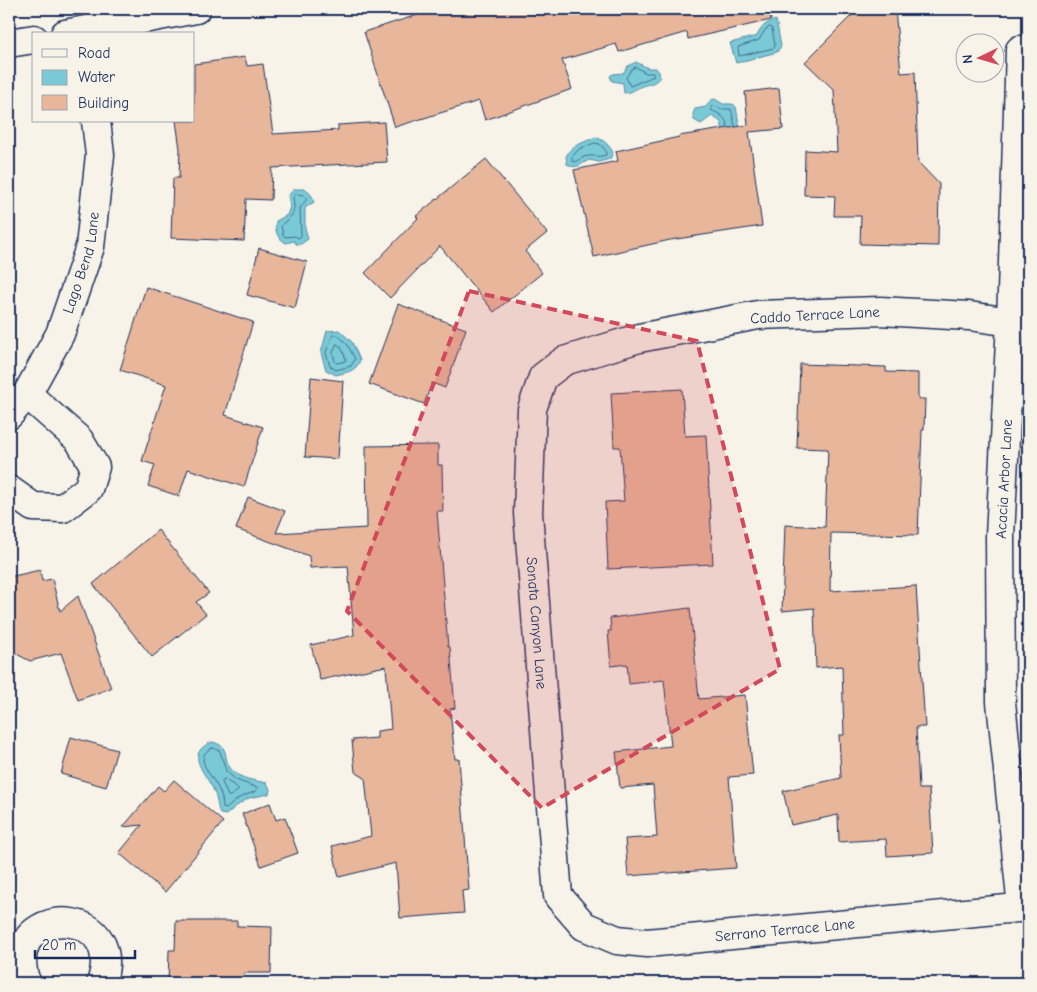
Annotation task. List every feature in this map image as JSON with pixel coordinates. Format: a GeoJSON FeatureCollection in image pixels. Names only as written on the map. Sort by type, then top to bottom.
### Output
{"type":"FeatureCollection","features":[{"type":"Feature","properties":{"kind":"street"},"geometry":{"type":"LineString","coordinates":[[84,32],[196,9]]}},
{"type":"Feature","properties":{"kind":"street"},"geometry":{"type":"LineString","coordinates":[[9,43],[32,39]]}},
{"type":"Feature","properties":{"kind":"street","name":"Acacia Arbor Lane"},"geometry":{"type":"LineString","coordinates":[[1020,50],[1011,322],[1000,536],[1001,702],[1025,908]]}},
{"type":"Feature","properties":{"kind":"street","name":"Lago Bend Lane"},"geometry":{"type":"LineString","coordinates":[[9,416],[28,394],[60,334],[90,247],[100,155],[96,122]]}},
{"type":"Feature","properties":{"kind":"street","name":"Caddo Terrace Lane"},"geometry":{"type":"LineString","coordinates":[[564,362],[639,338],[758,315],[880,311],[969,316],[1011,322]]}},
{"type":"Feature","properties":{"kind":"street","name":"Sonata Canyon Lane"},"geometry":{"type":"LineString","coordinates":[[558,896],[528,513],[532,409],[543,377],[564,362]]}},
{"type":"Feature","properties":{"kind":"street"},"geometry":{"type":"LineString","coordinates":[[9,490],[34,507],[63,508],[88,489],[95,467],[79,440],[28,394]]}},
{"type":"Feature","properties":{"kind":"street","name":"Serrano Terrace Lane"},"geometry":{"type":"LineString","coordinates":[[558,896],[584,926],[617,940],[647,943],[1025,908]]}},
{"type":"Feature","properties":{"kind":"street"},"geometry":{"type":"LineString","coordinates":[[19,973],[22,953],[28,940],[39,929],[52,923],[66,921],[80,924],[92,932],[101,944],[106,958],[105,971],[101,983]]}},
{"type":"Feature","properties":{"kind":"highlighted area"},"geometry":{"type":"Polygon","coordinates":[[[469,291],[697,341],[780,669],[542,808],[347,611],[469,291]]]}},
{"type":"Feature","properties":{"kind":"water"},"geometry":{"type":"Polygon","coordinates":[[[776,20],[781,46],[777,52],[736,63],[730,43],[757,36],[764,25],[776,20]]]}},
{"type":"Feature","properties":{"kind":"water"},"geometry":{"type":"Polygon","coordinates":[[[636,62],[648,68],[656,68],[660,77],[653,83],[624,93],[623,83],[612,81],[610,76],[623,73],[628,66],[636,62]]]}},
{"type":"Feature","properties":{"kind":"water"},"geometry":{"type":"Polygon","coordinates":[[[715,99],[723,104],[733,104],[736,107],[740,129],[723,131],[721,122],[712,116],[701,124],[694,120],[693,114],[695,109],[706,107],[711,100],[715,99]]]}},
{"type":"Feature","properties":{"kind":"water"},"geometry":{"type":"Polygon","coordinates":[[[596,137],[604,141],[610,148],[613,153],[610,159],[599,162],[589,160],[576,166],[567,164],[566,156],[571,149],[596,137]]]}},
{"type":"Feature","properties":{"kind":"water"},"geometry":{"type":"Polygon","coordinates":[[[294,189],[306,189],[314,202],[305,208],[305,228],[308,239],[301,244],[296,244],[294,241],[286,243],[278,236],[276,231],[276,221],[287,215],[290,207],[288,196],[294,189]]]}},
{"type":"Feature","properties":{"kind":"water"},"geometry":{"type":"Polygon","coordinates":[[[339,330],[352,342],[360,360],[354,369],[336,375],[326,370],[321,353],[327,331],[339,330]]]}},
{"type":"Feature","properties":{"kind":"water"},"geometry":{"type":"Polygon","coordinates":[[[212,742],[222,746],[228,765],[235,773],[248,779],[267,783],[270,789],[269,794],[249,798],[226,815],[220,814],[214,791],[202,771],[198,758],[199,752],[203,747],[212,742]]]}},
{"type":"Feature","properties":{"kind":"building"},"geometry":{"type":"Polygon","coordinates":[[[436,9],[770,9],[771,20],[688,39],[687,32],[619,52],[616,44],[562,60],[572,89],[485,120],[479,101],[395,127],[364,32],[436,9]]]}},
{"type":"Feature","properties":{"kind":"building"},"geometry":{"type":"Polygon","coordinates":[[[858,9],[895,9],[901,73],[915,72],[918,162],[939,184],[938,246],[860,244],[861,216],[834,216],[835,196],[804,195],[805,150],[837,152],[834,90],[805,62],[858,9]]]}},
{"type":"Feature","properties":{"kind":"building"},"geometry":{"type":"Polygon","coordinates":[[[245,57],[247,66],[263,64],[273,134],[338,130],[338,125],[384,122],[387,162],[272,168],[271,200],[246,199],[244,241],[171,238],[173,178],[179,178],[180,149],[176,122],[195,122],[195,64],[245,57]]]}},
{"type":"Feature","properties":{"kind":"building"},"geometry":{"type":"Polygon","coordinates":[[[779,88],[783,129],[749,132],[762,226],[670,240],[594,257],[574,170],[618,161],[616,151],[679,136],[748,125],[745,92],[779,88]]]}},
{"type":"Feature","properties":{"kind":"building"},"geometry":{"type":"Polygon","coordinates":[[[486,159],[547,233],[525,251],[542,273],[494,312],[440,246],[390,298],[365,273],[418,218],[416,216],[486,159]]]}},
{"type":"Feature","properties":{"kind":"building"},"geometry":{"type":"Polygon","coordinates":[[[259,248],[307,262],[295,308],[247,295],[259,248]]]}},
{"type":"Feature","properties":{"kind":"building"},"geometry":{"type":"Polygon","coordinates":[[[146,287],[253,322],[225,415],[263,427],[244,487],[188,469],[179,496],[148,486],[155,465],[142,461],[166,385],[120,370],[146,287]]]}},
{"type":"Feature","properties":{"kind":"building"},"geometry":{"type":"Polygon","coordinates":[[[398,304],[466,329],[445,388],[432,383],[424,404],[369,384],[398,304]]]}},
{"type":"Feature","properties":{"kind":"building"},"geometry":{"type":"Polygon","coordinates":[[[800,364],[886,367],[886,372],[918,373],[918,399],[925,399],[918,535],[831,533],[830,591],[916,586],[925,727],[916,727],[919,789],[929,789],[933,853],[887,856],[886,839],[839,842],[838,815],[791,825],[783,791],[841,778],[839,735],[844,735],[842,666],[816,668],[814,608],[782,611],[785,525],[825,527],[828,449],[797,448],[800,364]]]}},
{"type":"Feature","properties":{"kind":"building"},"geometry":{"type":"Polygon","coordinates":[[[311,377],[343,381],[338,459],[305,457],[311,377]]]}},
{"type":"Feature","properties":{"kind":"building"},"geometry":{"type":"Polygon","coordinates":[[[682,389],[685,436],[706,435],[713,564],[608,569],[605,502],[624,501],[620,447],[614,447],[611,393],[682,389]]]}},
{"type":"Feature","properties":{"kind":"building"},"geometry":{"type":"Polygon","coordinates":[[[438,445],[438,465],[442,465],[443,511],[437,511],[455,708],[450,709],[455,759],[459,759],[469,890],[462,891],[464,913],[400,918],[396,863],[339,877],[332,846],[371,836],[365,778],[355,772],[352,740],[377,738],[377,731],[391,729],[386,666],[320,680],[311,645],[354,635],[348,566],[310,568],[309,556],[236,529],[248,497],[285,511],[276,533],[367,528],[366,446],[438,445]]]}},
{"type":"Feature","properties":{"kind":"building"},"geometry":{"type":"Polygon","coordinates":[[[158,530],[209,593],[196,602],[206,614],[152,657],[93,584],[158,530]]]}},
{"type":"Feature","properties":{"kind":"building"},"geometry":{"type":"Polygon","coordinates":[[[40,570],[42,581],[52,579],[60,611],[78,596],[111,688],[78,700],[61,653],[30,661],[9,650],[9,577],[40,570]]]}},
{"type":"Feature","properties":{"kind":"building"},"geometry":{"type":"Polygon","coordinates":[[[690,608],[699,699],[745,695],[753,775],[729,777],[736,868],[628,876],[625,839],[657,837],[653,785],[620,788],[616,752],[671,746],[664,680],[629,684],[627,664],[611,666],[608,631],[611,631],[610,618],[690,608]]]}},
{"type":"Feature","properties":{"kind":"building"},"geometry":{"type":"Polygon","coordinates":[[[71,737],[117,750],[106,787],[61,774],[71,737]]]}},
{"type":"Feature","properties":{"kind":"building"},"geometry":{"type":"Polygon","coordinates":[[[174,780],[223,822],[165,892],[119,853],[142,825],[123,827],[158,786],[164,791],[174,780]]]}},
{"type":"Feature","properties":{"kind":"building"},"geometry":{"type":"Polygon","coordinates":[[[270,803],[276,820],[285,817],[298,853],[261,866],[242,814],[270,803]]]}},
{"type":"Feature","properties":{"kind":"building"},"geometry":{"type":"Polygon","coordinates":[[[176,921],[237,921],[237,926],[272,927],[271,973],[245,973],[238,983],[168,983],[169,950],[175,950],[176,921]]]}}]}
